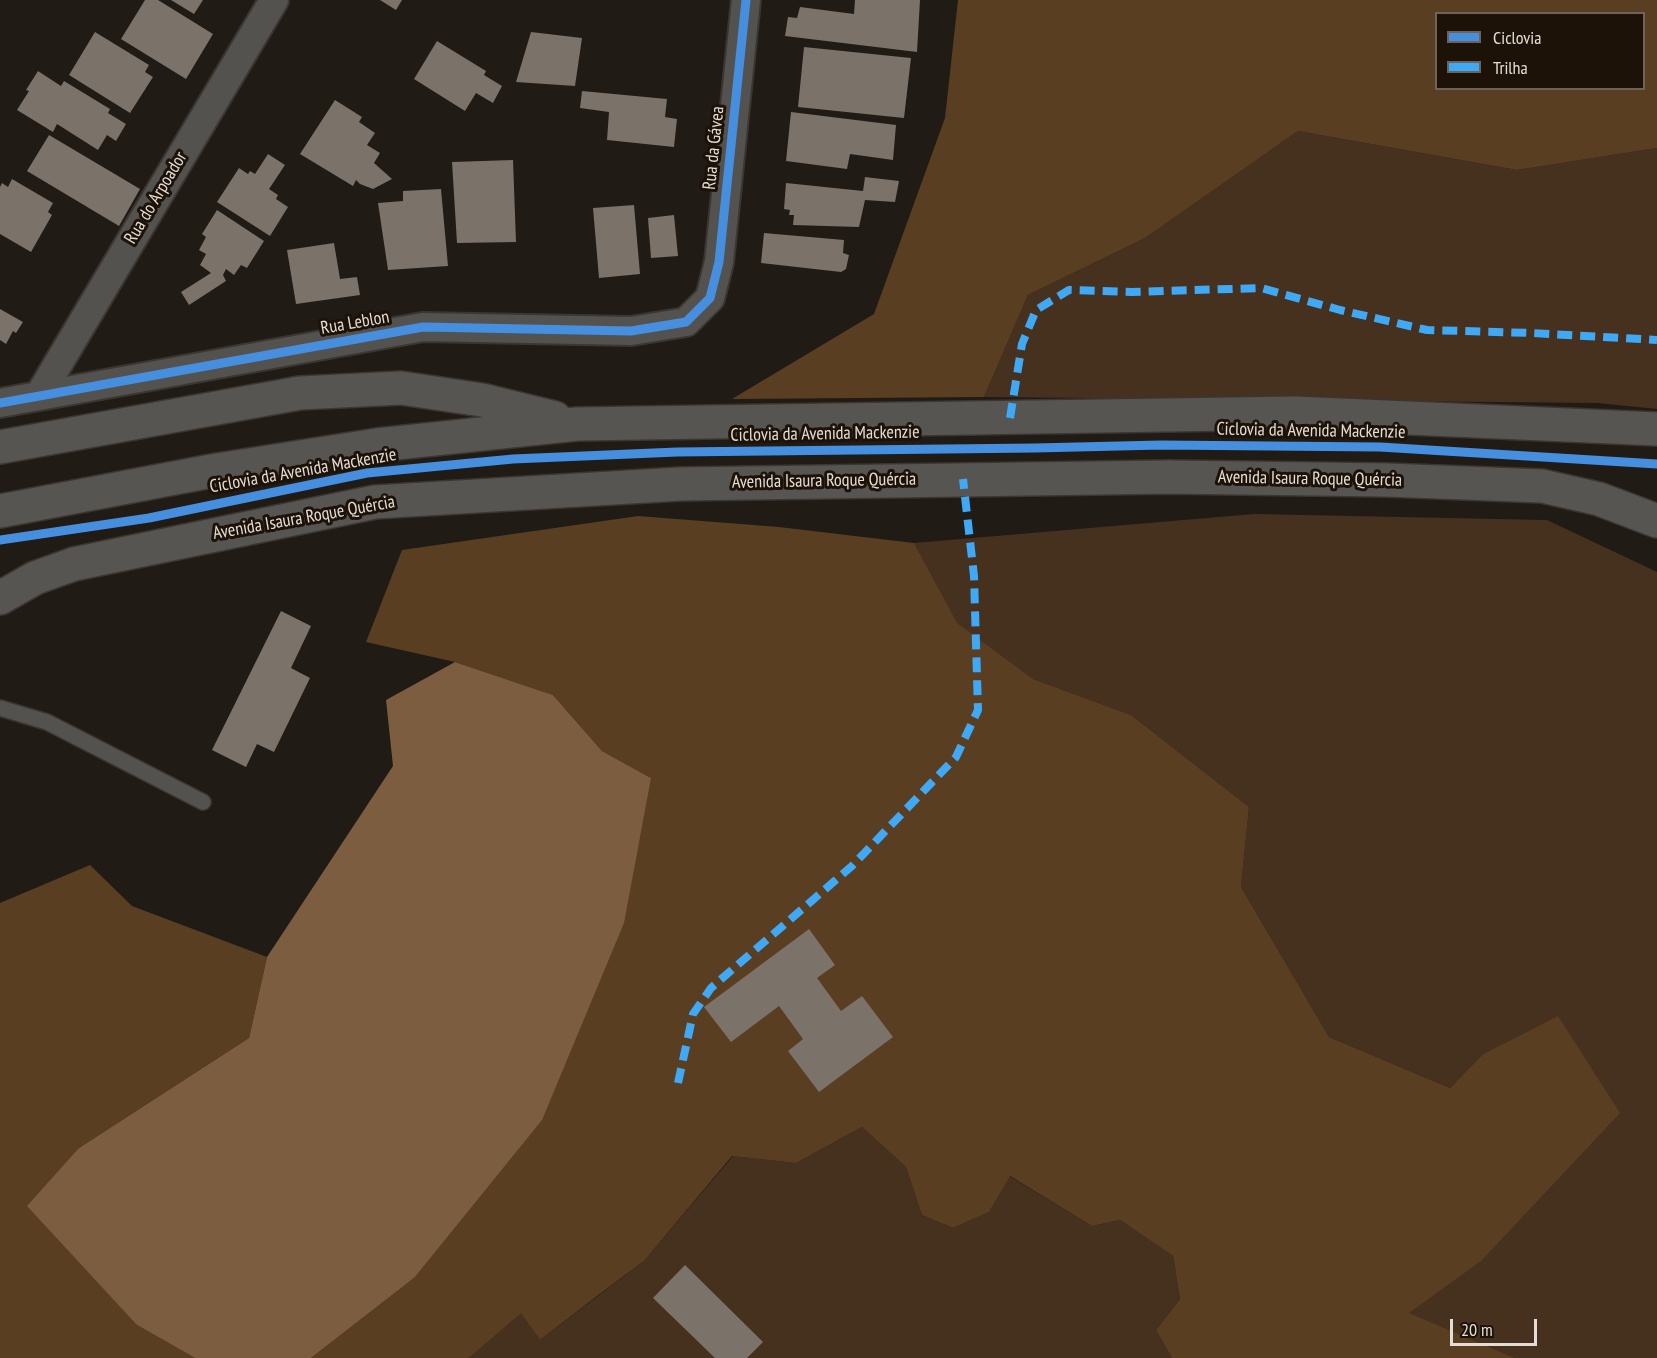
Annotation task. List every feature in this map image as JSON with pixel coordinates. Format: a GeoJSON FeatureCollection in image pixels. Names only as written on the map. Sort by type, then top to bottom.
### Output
{"type":"FeatureCollection","features":[{"type":"Feature","properties":{"kind":"main road"},"geometry":{"type":"LineString","coordinates":[[0,447],[300,393],[400,388],[482,400],[577,424]]}},
{"type":"Feature","properties":{"kind":"main road"},"geometry":{"type":"LineString","coordinates":[[0,511],[217,470],[377,445],[577,424],[1296,413],[1657,429]]}},
{"type":"Feature","properties":{"kind":"main road","name":"Avenida Isaura Roque Quércia"},"geometry":{"type":"LineString","coordinates":[[0,598],[35,578],[74,564],[375,502],[680,484],[1168,477],[1399,480],[1542,486],[1599,500],[1657,521]]}},
{"type":"Feature","properties":{"kind":"street","name":"Rua do Arpoador"},"geometry":{"type":"LineString","coordinates":[[39,396],[274,0]]}},
{"type":"Feature","properties":{"kind":"street","name":"Rua da Gávea"},"geometry":{"type":"LineString","coordinates":[[710,298],[719,262],[746,0]]}},
{"type":"Feature","properties":{"kind":"street","name":"Rua Leblon"},"geometry":{"type":"LineString","coordinates":[[0,403],[423,327],[631,331],[652,328],[686,322],[710,298]]}},
{"type":"Feature","properties":{"kind":"lane"},"geometry":{"type":"LineString","coordinates":[[0,708],[47,722],[203,802]]}},
{"type":"Feature","properties":{"kind":"shaded area"},"geometry":{"type":"Polygon","coordinates":[[[958,0],[1657,0],[1657,148],[1517,170],[1298,131],[1145,238],[1028,295],[984,397],[732,399],[874,314],[945,118],[958,0]]]}},
{"type":"Feature","properties":{"kind":"shaded area"},"geometry":{"type":"Polygon","coordinates":[[[1298,131],[1517,170],[1657,148],[1657,409],[1597,403],[984,397],[1028,295],[1145,238],[1298,131]]]}},
{"type":"Feature","properties":{"kind":"shaded area"},"geometry":{"type":"Polygon","coordinates":[[[1254,514],[1547,520],[1657,572],[1657,1358],[1515,1358],[1408,1313],[1480,1262],[1482,1055],[1450,1088],[1329,1037],[1241,887],[1249,807],[1131,715],[1033,679],[956,623],[914,543],[1254,514]]]}},
{"type":"Feature","properties":{"kind":"shaded area"},"geometry":{"type":"Polygon","coordinates":[[[638,516],[779,527],[914,543],[957,623],[1033,679],[1131,715],[1249,807],[1241,887],[1329,1037],[1450,1088],[1482,1055],[1558,1016],[1620,1113],[1480,1262],[1409,1313],[1515,1358],[1172,1358],[1156,1330],[1180,1299],[1173,1256],[1120,1220],[1092,1226],[1010,1176],[989,1212],[953,1228],[922,1215],[906,1167],[862,1127],[796,1163],[732,1156],[644,1261],[540,1340],[521,1313],[469,1358],[311,1358],[414,1278],[651,778],[602,751],[553,695],[455,662],[366,642],[402,550],[638,516]]]}},
{"type":"Feature","properties":{"kind":"shaded area"},"geometry":{"type":"Polygon","coordinates":[[[455,662],[553,695],[602,751],[651,778],[624,923],[542,1120],[414,1278],[311,1358],[195,1358],[137,1325],[27,1206],[79,1148],[249,1038],[267,957],[393,766],[386,700],[455,662]]]}},
{"type":"Feature","properties":{"kind":"shaded area"},"geometry":{"type":"Polygon","coordinates":[[[90,865],[132,906],[267,957],[249,1038],[79,1148],[137,1325],[195,1358],[0,1358],[0,903],[90,865]]]}},
{"type":"Feature","properties":{"kind":"shaded area"},"geometry":{"type":"Polygon","coordinates":[[[862,1127],[906,1167],[922,1215],[953,1228],[989,1212],[1009,1176],[1092,1226],[1120,1220],[1173,1256],[1180,1299],[1156,1330],[1172,1358],[469,1358],[521,1312],[540,1340],[644,1261],[733,1156],[796,1163],[862,1127]]]}},
{"type":"Feature","properties":{"kind":"building"},"geometry":{"type":"Polygon","coordinates":[[[145,0],[158,0],[213,34],[186,79],[121,39],[145,0]]]}},
{"type":"Feature","properties":{"kind":"building"},"geometry":{"type":"Polygon","coordinates":[[[171,0],[203,0],[194,14],[171,0]]]}},
{"type":"Feature","properties":{"kind":"building"},"geometry":{"type":"Polygon","coordinates":[[[380,0],[402,0],[396,10],[380,0]]]}},
{"type":"Feature","properties":{"kind":"building"},"geometry":{"type":"Polygon","coordinates":[[[855,0],[920,0],[917,52],[785,36],[788,17],[797,18],[800,7],[854,14],[855,0]]]}},
{"type":"Feature","properties":{"kind":"building"},"geometry":{"type":"Polygon","coordinates":[[[95,32],[149,65],[145,72],[153,77],[130,113],[69,75],[95,32]]]}},
{"type":"Feature","properties":{"kind":"building"},"geometry":{"type":"Polygon","coordinates":[[[531,32],[582,38],[575,86],[516,82],[531,32]]]}},
{"type":"Feature","properties":{"kind":"building"},"geometry":{"type":"Polygon","coordinates":[[[437,41],[486,71],[484,75],[502,86],[493,103],[476,93],[465,111],[414,79],[437,41]]]}},
{"type":"Feature","properties":{"kind":"building"},"geometry":{"type":"Polygon","coordinates":[[[804,47],[911,58],[904,118],[798,107],[804,47]]]}},
{"type":"Feature","properties":{"kind":"building"},"geometry":{"type":"Polygon","coordinates":[[[38,71],[61,86],[64,81],[110,109],[108,113],[126,124],[116,141],[107,135],[98,150],[57,124],[53,132],[17,110],[38,71]]]}},
{"type":"Feature","properties":{"kind":"building"},"geometry":{"type":"Polygon","coordinates":[[[582,91],[667,99],[665,117],[677,119],[674,147],[607,140],[609,112],[580,108],[582,91]]]}},
{"type":"Feature","properties":{"kind":"building"},"geometry":{"type":"Polygon","coordinates":[[[335,100],[362,117],[359,122],[375,133],[367,145],[380,153],[374,163],[392,179],[373,189],[356,180],[353,186],[300,154],[335,100]]]}},
{"type":"Feature","properties":{"kind":"building"},"geometry":{"type":"Polygon","coordinates":[[[791,112],[896,125],[893,160],[850,154],[847,169],[786,161],[791,112]]]}},
{"type":"Feature","properties":{"kind":"building"},"geometry":{"type":"Polygon","coordinates":[[[49,135],[140,189],[119,226],[27,171],[49,135]]]}},
{"type":"Feature","properties":{"kind":"building"},"geometry":{"type":"Polygon","coordinates":[[[268,154],[285,165],[269,189],[278,195],[276,199],[288,207],[270,236],[217,202],[239,168],[248,174],[250,171],[255,174],[268,154]]]}},
{"type":"Feature","properties":{"kind":"building"},"geometry":{"type":"Polygon","coordinates":[[[513,160],[516,242],[457,243],[452,162],[513,160]]]}},
{"type":"Feature","properties":{"kind":"building"},"geometry":{"type":"Polygon","coordinates":[[[865,177],[899,181],[895,202],[865,200],[859,227],[793,225],[794,215],[789,215],[790,210],[784,209],[786,183],[863,191],[865,177]]]}},
{"type":"Feature","properties":{"kind":"building"},"geometry":{"type":"Polygon","coordinates":[[[12,179],[53,203],[48,212],[52,215],[31,252],[0,234],[0,187],[2,183],[8,187],[12,179]]]}},
{"type":"Feature","properties":{"kind":"building"},"geometry":{"type":"Polygon","coordinates":[[[441,189],[448,266],[388,270],[378,203],[403,201],[403,191],[441,189]]]}},
{"type":"Feature","properties":{"kind":"building"},"geometry":{"type":"Polygon","coordinates":[[[634,205],[640,274],[599,278],[593,208],[634,205]]]}},
{"type":"Feature","properties":{"kind":"building"},"geometry":{"type":"Polygon","coordinates":[[[217,210],[264,241],[247,268],[241,265],[234,275],[226,269],[223,275],[226,281],[189,305],[181,292],[211,273],[200,265],[206,254],[199,250],[206,237],[202,234],[217,210]]]}},
{"type":"Feature","properties":{"kind":"building"},"geometry":{"type":"Polygon","coordinates":[[[674,215],[678,256],[651,258],[648,218],[674,215]]]}},
{"type":"Feature","properties":{"kind":"building"},"geometry":{"type":"Polygon","coordinates":[[[764,233],[844,240],[843,253],[849,255],[846,269],[841,272],[761,263],[764,233]]]}},
{"type":"Feature","properties":{"kind":"building"},"geometry":{"type":"Polygon","coordinates":[[[334,243],[340,279],[357,277],[360,295],[296,304],[287,250],[334,243]]]}},
{"type":"Feature","properties":{"kind":"building"},"geometry":{"type":"Polygon","coordinates":[[[0,309],[23,322],[16,333],[13,331],[6,344],[0,340],[0,309]]]}},
{"type":"Feature","properties":{"kind":"building"},"geometry":{"type":"Polygon","coordinates":[[[281,611],[311,626],[291,668],[310,678],[274,752],[257,744],[246,767],[212,750],[281,611]]]}},
{"type":"Feature","properties":{"kind":"building"},"geometry":{"type":"Polygon","coordinates":[[[809,929],[835,965],[817,978],[841,1011],[862,996],[893,1037],[819,1092],[788,1051],[803,1039],[779,1006],[731,1042],[704,1007],[809,929]]]}},
{"type":"Feature","properties":{"kind":"building"},"geometry":{"type":"Polygon","coordinates":[[[685,1265],[763,1342],[747,1358],[715,1358],[653,1298],[685,1265]]]}},
{"type":"Feature","properties":{"kind":"marked path"},"geometry":{"type":"LineString","coordinates":[[1010,418],[1022,344],[1036,310],[1069,290],[1132,292],[1261,288],[1340,310],[1427,330],[1657,340]]}},
{"type":"Feature","properties":{"kind":"marked path"},"geometry":{"type":"LineString","coordinates":[[678,1083],[693,1014],[711,988],[852,866],[956,757],[978,710],[974,576],[963,479]]}},
{"type":"Feature","properties":{"kind":"cycle path"},"geometry":{"type":"LineString","coordinates":[[0,403],[423,327],[631,331],[686,322],[710,298],[719,262],[746,0]]}},
{"type":"Feature","properties":{"kind":"cycle path","name":"Ciclovia da Avenida Mackenzie"},"geometry":{"type":"LineString","coordinates":[[0,540],[149,518],[367,473],[513,459],[677,452],[1161,445],[1380,447],[1657,464]]}}]}
